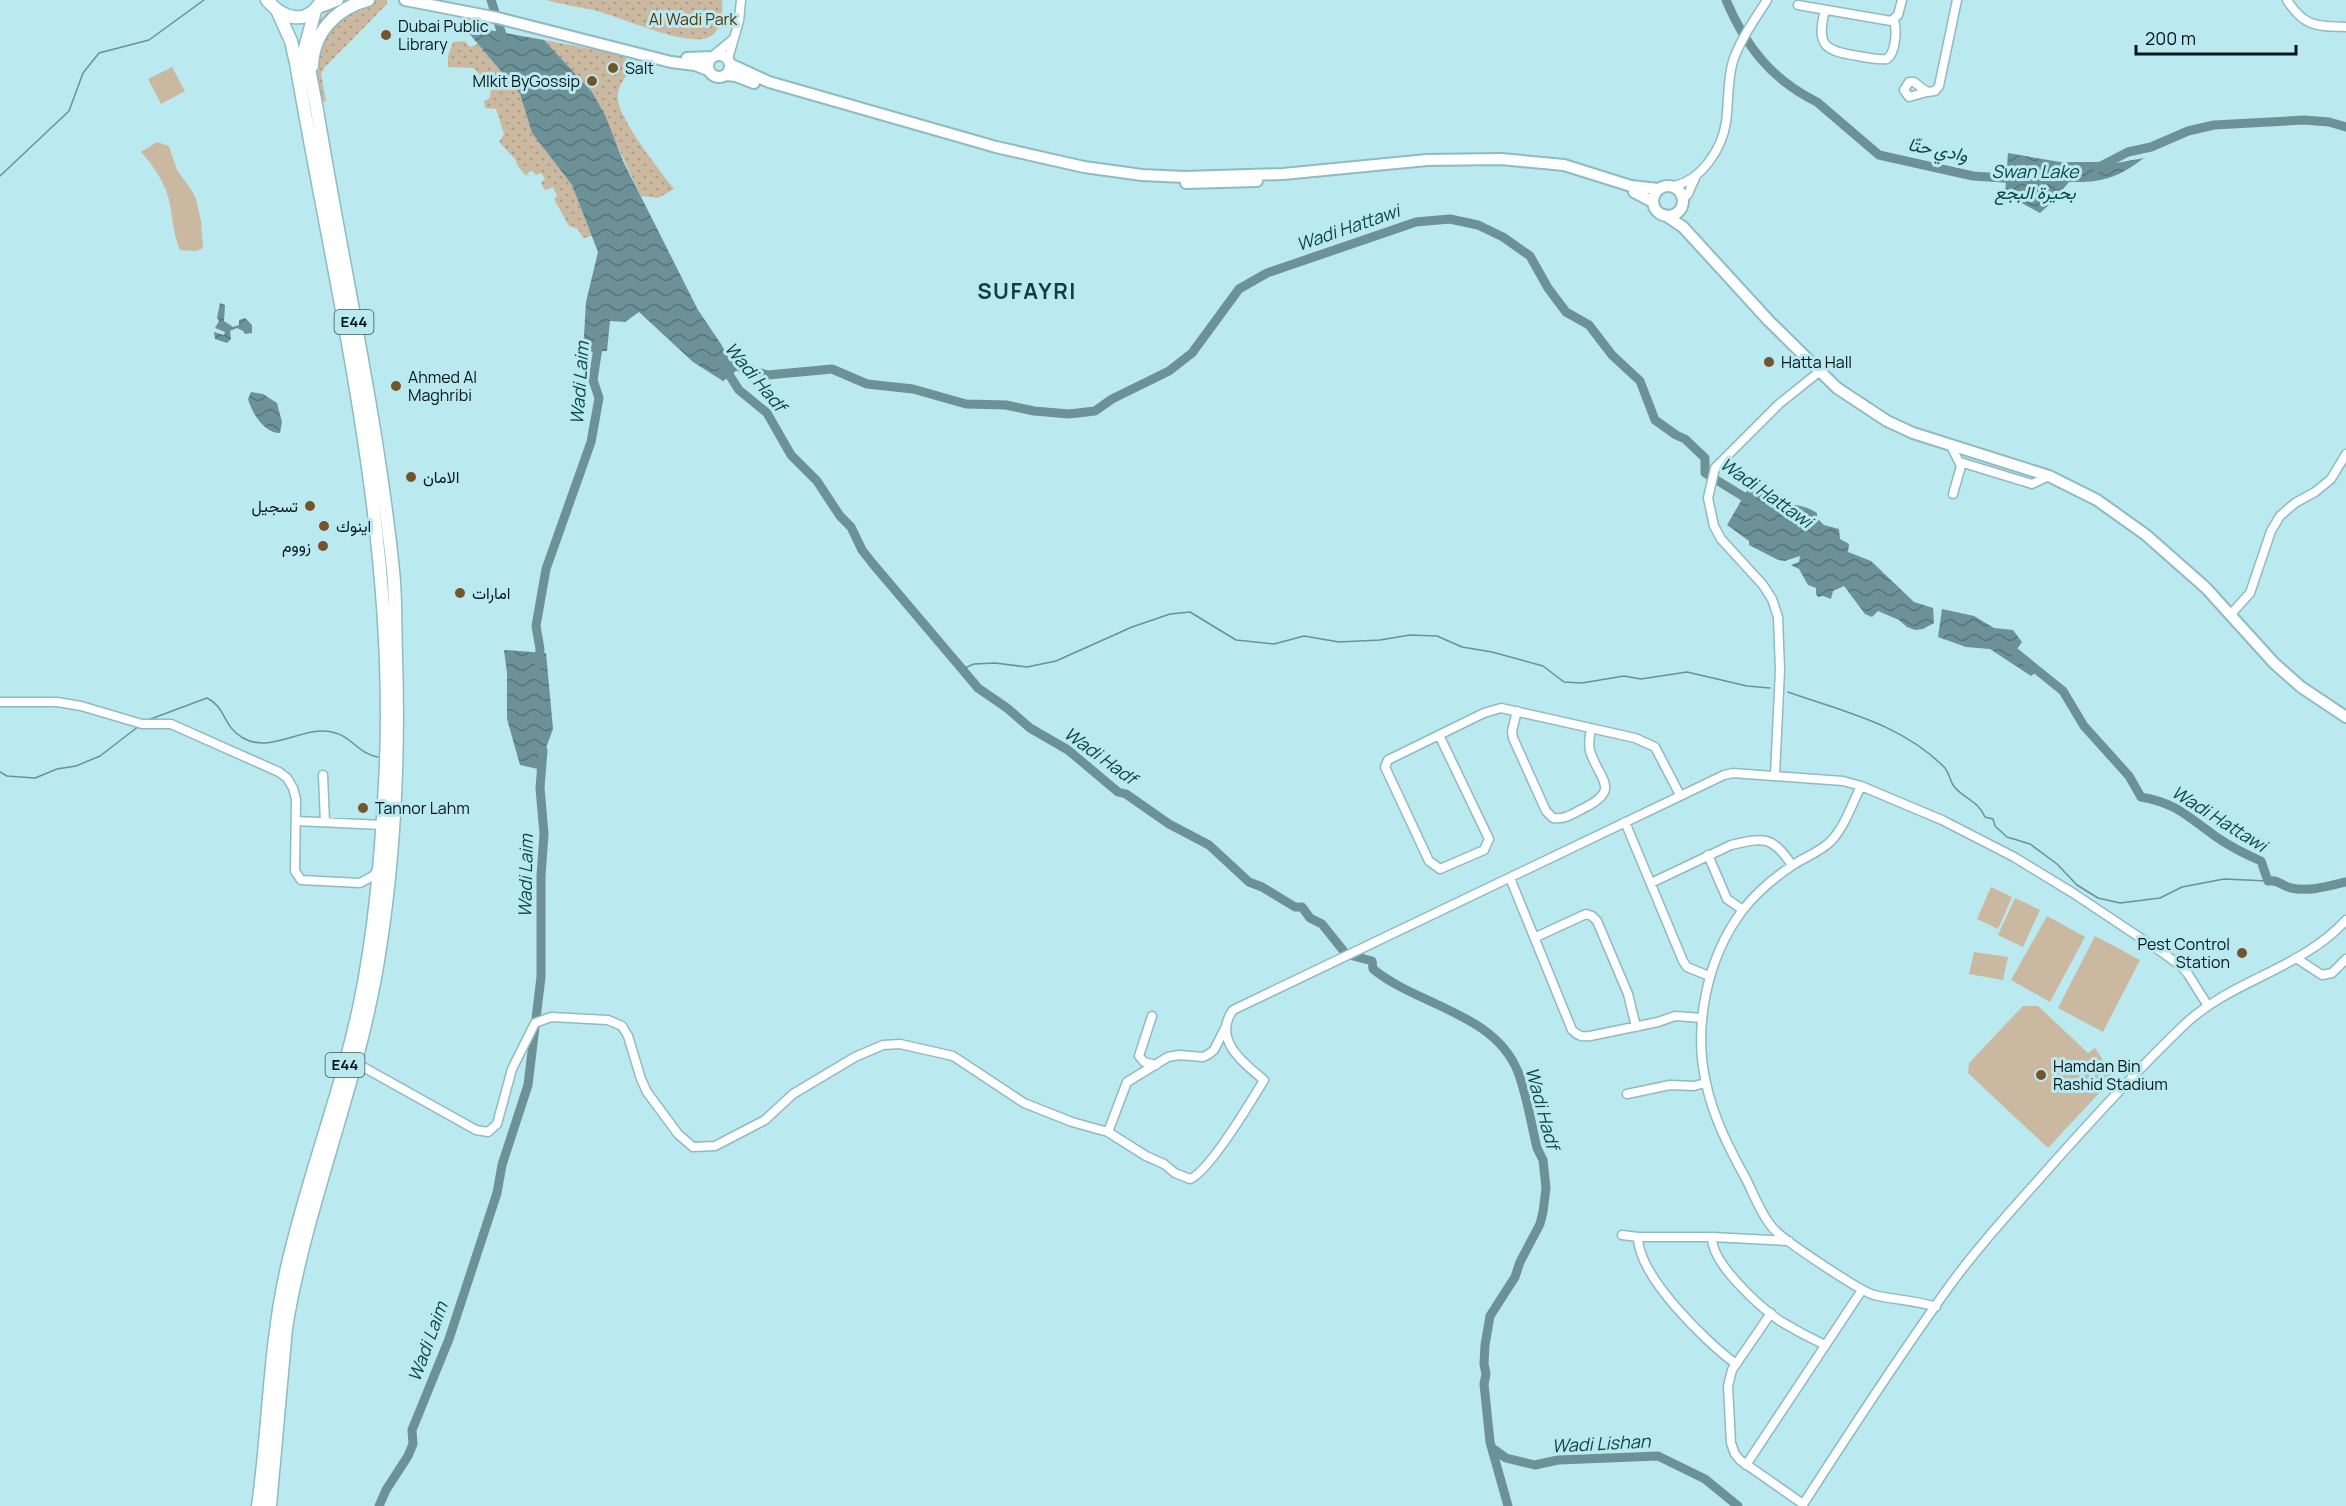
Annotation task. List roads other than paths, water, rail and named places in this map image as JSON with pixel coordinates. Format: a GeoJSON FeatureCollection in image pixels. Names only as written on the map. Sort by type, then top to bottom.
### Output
{"type":"FeatureCollection","features":[{"type":"Feature","properties":{"kind":"highway"},"geometry":{"type":"LineString","coordinates":[[267,0],[277,10],[292,17],[307,16],[319,6]]}},
{"type":"Feature","properties":{"kind":"highway"},"geometry":{"type":"LineString","coordinates":[[313,88],[312,57],[321,34],[341,11],[368,0]]}},
{"type":"Feature","properties":{"kind":"highway","name":"E44"},"geometry":{"type":"LineString","coordinates":[[270,1506],[286,1328],[295,1275],[356,1063],[375,981],[387,901],[397,783],[394,574],[381,476],[305,48],[319,6]]}},
{"type":"Feature","properties":{"kind":"highway","name":"E44"},"geometry":{"type":"LineString","coordinates":[[258,1506],[281,1296],[292,1246],[355,1025],[364,979],[379,869],[387,727],[384,595],[359,408],[296,63],[291,41],[277,10]]}},
{"type":"Feature","properties":{"kind":"highway"},"geometry":{"type":"LineString","coordinates":[[387,663],[391,674],[391,696],[397,697]]}},
{"type":"Feature","properties":{"kind":"main road"},"geometry":{"type":"LineString","coordinates":[[319,6],[338,0]]}},
{"type":"Feature","properties":{"kind":"main road"},"geometry":{"type":"LineString","coordinates":[[405,0],[471,10]]}},
{"type":"Feature","properties":{"kind":"main road"},"geometry":{"type":"LineString","coordinates":[[439,0],[471,10],[667,55],[696,58],[723,55],[729,61],[770,82],[996,147],[1084,167],[1142,175],[1185,177],[1297,173],[1427,160],[1501,159],[1563,165],[1631,186],[1659,189],[1672,186],[1681,194],[1692,237]]}},
{"type":"Feature","properties":{"kind":"main road"},"geometry":{"type":"LineString","coordinates":[[497,16],[671,62],[695,65],[708,70],[717,77],[736,76],[768,88],[890,120],[995,152],[1087,173],[1155,182],[1202,184],[1425,166],[1499,164],[1544,167],[1575,173],[1638,193],[1653,202],[1657,211],[1678,222],[1817,370],[1837,388],[1887,421],[1913,433],[2049,476],[2097,500],[2136,527],[2206,588],[2274,663],[2301,687],[2346,717]]}},
{"type":"Feature","properties":{"kind":"main road"},"geometry":{"type":"LineString","coordinates":[[708,70],[708,62],[713,56]]}},
{"type":"Feature","properties":{"kind":"main road"},"geometry":{"type":"LineString","coordinates":[[726,75],[729,71],[729,61]]}},
{"type":"Feature","properties":{"kind":"main road"},"geometry":{"type":"LineString","coordinates":[[1653,202],[1655,193],[1659,189]]}},
{"type":"Feature","properties":{"kind":"main road"},"geometry":{"type":"LineString","coordinates":[[1665,215],[1675,214],[1682,203]]}},
{"type":"Feature","properties":{"kind":"street"},"geometry":{"type":"LineString","coordinates":[[729,61],[739,21],[741,0]]}},
{"type":"Feature","properties":{"kind":"street"},"geometry":{"type":"LineString","coordinates":[[1682,203],[1695,177],[1712,156],[1721,138],[1726,124],[1731,69],[1752,24],[1767,0]]}},
{"type":"Feature","properties":{"kind":"street"},"geometry":{"type":"LineString","coordinates":[[1798,5],[1888,21],[1894,20],[1898,15],[1902,0]]}},
{"type":"Feature","properties":{"kind":"street"},"geometry":{"type":"LineString","coordinates":[[1927,92],[1937,90],[1939,86],[1957,0]]}},
{"type":"Feature","properties":{"kind":"street"},"geometry":{"type":"LineString","coordinates":[[2287,0],[2296,14],[2307,22],[2316,26],[2346,27]]}},
{"type":"Feature","properties":{"kind":"street"},"geometry":{"type":"LineString","coordinates":[[1825,10],[1821,30],[1822,39],[1826,46],[1837,53],[1887,59],[1892,54],[1896,27],[1894,20]]}},
{"type":"Feature","properties":{"kind":"street"},"geometry":{"type":"LineString","coordinates":[[713,56],[734,38]]}},
{"type":"Feature","properties":{"kind":"street"},"geometry":{"type":"LineString","coordinates":[[1672,186],[1681,185],[1695,177]]}},
{"type":"Feature","properties":{"kind":"street"},"geometry":{"type":"LineString","coordinates":[[1775,775],[1780,670],[1778,617],[1772,599],[1763,585],[1721,539],[1714,526],[1708,498],[1715,468],[1779,404],[1817,370]]}},
{"type":"Feature","properties":{"kind":"street"},"geometry":{"type":"LineString","coordinates":[[1951,446],[1960,462],[1953,494]]}},
{"type":"Feature","properties":{"kind":"street"},"geometry":{"type":"LineString","coordinates":[[2231,614],[2250,593],[2271,531],[2280,516],[2331,479],[2346,454]]}},
{"type":"Feature","properties":{"kind":"street"},"geometry":{"type":"LineString","coordinates":[[1960,462],[2032,484],[2049,476]]}},
{"type":"Feature","properties":{"kind":"street"},"geometry":{"type":"LineString","coordinates":[[0,702],[57,702],[81,706],[142,724],[171,724],[268,766],[286,778],[293,788],[296,799],[295,866],[298,878],[305,881],[360,883],[366,886],[376,900]]}},
{"type":"Feature","properties":{"kind":"street"},"geometry":{"type":"LineString","coordinates":[[1439,735],[1489,840],[1484,850],[1440,869],[1429,861],[1385,767],[1388,760],[1439,735],[1496,708],[1635,738],[1655,747],[1680,795]]}},
{"type":"Feature","properties":{"kind":"street"},"geometry":{"type":"LineString","coordinates":[[1516,711],[1513,738],[1546,811],[1553,818],[1563,819],[1599,801],[1603,796],[1605,786],[1589,749],[1591,728]]}},
{"type":"Feature","properties":{"kind":"street"},"geometry":{"type":"LineString","coordinates":[[324,775],[325,822]]}},
{"type":"Feature","properties":{"kind":"street"},"geometry":{"type":"LineString","coordinates":[[1108,1132],[1124,1086],[1171,1056],[1196,1058],[1209,1054],[1220,1041],[1233,1010],[1724,775],[1822,778],[1861,786],[1942,820],[2014,857],[2163,953],[2181,966],[2210,1004]]}},
{"type":"Feature","properties":{"kind":"street"},"geometry":{"type":"LineString","coordinates":[[1861,786],[1840,830],[1832,840],[1825,847],[1792,865],[1743,910],[1723,945],[1709,976],[1702,1018],[1705,1083],[1730,1147],[1773,1228],[1817,1262],[1862,1290],[1873,1295],[1921,1302],[1936,1307]]}},
{"type":"Feature","properties":{"kind":"street"},"geometry":{"type":"LineString","coordinates":[[297,820],[382,825]]}},
{"type":"Feature","properties":{"kind":"street"},"geometry":{"type":"LineString","coordinates":[[1625,822],[1683,961],[1687,968],[1709,976]]}},
{"type":"Feature","properties":{"kind":"street"},"geometry":{"type":"LineString","coordinates":[[1651,883],[1731,845],[1764,840],[1780,847],[1792,865]]}},
{"type":"Feature","properties":{"kind":"street"},"geometry":{"type":"LineString","coordinates":[[1708,855],[1727,899],[1743,910]]}},
{"type":"Feature","properties":{"kind":"street"},"geometry":{"type":"LineString","coordinates":[[360,883],[374,876],[379,869]]}},
{"type":"Feature","properties":{"kind":"street"},"geometry":{"type":"LineString","coordinates":[[1510,878],[1572,1030],[1581,1037],[1636,1027],[1675,1016],[1702,1018]]}},
{"type":"Feature","properties":{"kind":"street"},"geometry":{"type":"LineString","coordinates":[[1536,937],[1586,914],[1592,916],[1597,921],[1628,994],[1636,1027]]}},
{"type":"Feature","properties":{"kind":"street"},"geometry":{"type":"LineString","coordinates":[[1771,1313],[1732,1370],[1728,1386],[1731,1443],[1735,1454],[1746,1465],[1802,1505],[1880,1385],[2004,1216],[2141,1067],[2186,1023],[2210,1004],[2296,958],[2331,936],[2346,920]]}},
{"type":"Feature","properties":{"kind":"street"},"geometry":{"type":"LineString","coordinates":[[2296,958],[2322,975],[2332,973],[2346,959]]}},
{"type":"Feature","properties":{"kind":"street"},"geometry":{"type":"LineString","coordinates":[[1152,1016],[1139,1056],[1144,1062],[1156,1065]]}},
{"type":"Feature","properties":{"kind":"street"},"geometry":{"type":"LineString","coordinates":[[356,1063],[476,1130],[488,1132],[497,1124],[512,1069],[536,1023],[551,1017],[608,1020],[622,1026],[628,1036],[647,1092],[678,1134],[693,1147],[702,1148],[715,1146],[765,1120],[793,1094],[855,1057],[883,1045],[900,1044],[953,1056],[1024,1103],[1042,1112],[1108,1132],[1187,1179],[1200,1174],[1239,1123],[1264,1080],[1237,1058],[1228,1040],[1227,1025]]}},
{"type":"Feature","properties":{"kind":"street"},"geometry":{"type":"LineString","coordinates":[[1627,1094],[1670,1085],[1694,1086],[1705,1083]]}},
{"type":"Feature","properties":{"kind":"street"},"geometry":{"type":"LineString","coordinates":[[1762,1238],[1769,1229],[1769,1222]]}},
{"type":"Feature","properties":{"kind":"street"},"geometry":{"type":"LineString","coordinates":[[1622,1235],[1762,1238],[1790,1241]]}},
{"type":"Feature","properties":{"kind":"street"},"geometry":{"type":"LineString","coordinates":[[1638,1237],[1643,1260],[1667,1295],[1717,1350],[1736,1364]]}},
{"type":"Feature","properties":{"kind":"street"},"geometry":{"type":"LineString","coordinates":[[1712,1237],[1712,1244],[1722,1264],[1742,1287],[1771,1313],[1825,1345]]}},
{"type":"Feature","properties":{"kind":"street"},"geometry":{"type":"LineString","coordinates":[[1746,1465],[1862,1290]]}},
{"type":"Feature","properties":{"kind":"water"},"geometry":{"type":"Polygon","coordinates":[[[462,25],[544,40],[592,92],[605,115],[623,161],[698,310],[736,371],[723,381],[693,362],[639,312],[625,322],[610,321],[607,351],[583,352],[586,302],[598,252],[572,185],[532,133],[520,94],[462,25]]]}},
{"type":"Feature","properties":{"kind":"water","name":"Swan Lake بحيرة البجع"},"geometry":{"type":"Polygon","coordinates":[[[2008,153],[2060,162],[2111,164],[2144,158],[2109,178],[2069,182],[2040,213],[2005,194],[2008,153]]]}},
{"type":"Feature","properties":{"kind":"water"},"geometry":{"type":"Polygon","coordinates":[[[220,303],[225,305],[224,321],[233,327],[239,325],[239,320],[245,318],[252,325],[252,333],[245,334],[237,328],[230,331],[231,339],[227,343],[215,339],[214,332],[224,335],[225,332],[215,328],[219,321],[217,318],[220,303]]]}},
{"type":"Feature","properties":{"kind":"water"},"geometry":{"type":"Polygon","coordinates":[[[251,392],[263,394],[277,403],[282,422],[280,433],[269,430],[256,416],[248,399],[251,392]]]}},
{"type":"Feature","properties":{"kind":"water"},"geometry":{"type":"Polygon","coordinates":[[[1756,475],[1761,482],[1761,489],[1781,499],[1785,506],[1797,505],[1809,509],[1817,513],[1817,518],[1824,525],[1839,529],[1840,539],[1849,544],[1848,552],[1871,561],[1914,602],[1933,608],[1934,623],[1923,629],[1915,630],[1878,611],[1872,617],[1865,614],[1844,586],[1833,591],[1831,599],[1818,597],[1816,588],[1808,585],[1799,569],[1791,565],[1799,562],[1800,556],[1785,561],[1778,560],[1749,545],[1749,541],[1727,525],[1756,475]]]}},
{"type":"Feature","properties":{"kind":"water"},"geometry":{"type":"Polygon","coordinates":[[[1942,609],[1974,616],[1994,628],[2013,630],[2022,642],[2017,649],[2019,659],[2029,662],[2038,671],[2031,676],[1990,649],[1966,647],[1938,637],[1942,609]]]}},
{"type":"Feature","properties":{"kind":"water"},"geometry":{"type":"Polygon","coordinates":[[[504,650],[546,653],[553,729],[538,769],[520,765],[507,719],[507,673],[504,650]]]}},
{"type":"Feature","properties":{"kind":"waterway"},"geometry":{"type":"LineString","coordinates":[[0,176],[69,111],[83,73],[99,53],[149,40],[204,0]]}},
{"type":"Feature","properties":{"kind":"waterway","name":"Wadi Hadf"},"geometry":{"type":"LineString","coordinates":[[491,0],[505,44]]}},
{"type":"Feature","properties":{"kind":"waterway","name":"وادي حتّا"},"geometry":{"type":"LineString","coordinates":[[1726,0],[1751,47],[1773,72],[1817,102],[1879,155],[1973,176],[2019,179]]}},
{"type":"Feature","properties":{"kind":"waterway","name":"وادي حتّا"},"geometry":{"type":"LineString","coordinates":[[2097,168],[2128,152],[2151,147],[2188,131],[2214,125],[2304,120],[2329,122],[2346,127]]}},
{"type":"Feature","properties":{"kind":"waterway","name":"Wadi Hattawi"},"geometry":{"type":"LineString","coordinates":[[721,362],[768,375],[832,369],[867,384],[913,389],[966,404],[1006,405],[1034,411],[1069,414],[1095,411],[1112,399],[1169,371],[1192,353],[1239,289],[1267,273],[1416,222],[1450,219],[1478,225],[1503,237],[1530,256],[1548,288],[1566,312],[1589,325],[1612,355],[1640,381],[1655,420],[1685,439],[1705,458],[1705,473],[1754,503]]}},
{"type":"Feature","properties":{"kind":"waterway","name":"Wadi Laim"},"geometry":{"type":"LineString","coordinates":[[539,664],[540,649],[536,626],[546,569],[591,442],[599,398],[593,380],[599,341]]}},
{"type":"Feature","properties":{"kind":"waterway","name":"Wadi Hadf"},"geometry":{"type":"LineString","coordinates":[[723,365],[739,390],[767,413],[791,455],[817,481],[840,516],[851,527],[862,550],[873,564],[978,688],[1007,708],[1030,728],[1068,750],[1118,792],[1126,794],[1169,824],[1209,845],[1249,882],[1262,887],[1295,907],[1302,907],[1310,918],[1322,924],[1346,954],[1372,961],[1373,969],[1391,982],[1474,1023],[1492,1036],[1507,1052],[1518,1072],[1524,1090],[1537,1148],[1543,1160],[1546,1188],[1540,1224],[1520,1262],[1515,1277],[1490,1316],[1485,1345],[1484,1384],[1490,1442],[1508,1506]]}},
{"type":"Feature","properties":{"kind":"waterway"},"geometry":{"type":"LineString","coordinates":[[962,669],[974,664],[995,663],[1027,667],[1056,661],[1132,627],[1170,614],[1190,612],[1236,640],[1274,644],[1304,636],[1339,642],[1380,640],[1410,635],[1437,636],[1462,647],[1492,652],[1543,666],[1564,682],[1582,683],[1624,676],[1641,679],[1687,672],[1747,686],[1770,688]]}},
{"type":"Feature","properties":{"kind":"waterway","name":"Wadi Hattawi"},"geometry":{"type":"LineString","coordinates":[[2011,649],[2063,691],[2084,726],[2129,776],[2141,797],[2163,803],[2189,816],[2226,843],[2261,861],[2268,881],[2275,881],[2291,888],[2305,889],[2346,882]]}},
{"type":"Feature","properties":{"kind":"waterway"},"geometry":{"type":"LineString","coordinates":[[1788,692],[1851,713],[1910,740],[1945,768],[1957,790],[1978,806],[1985,817],[1993,819],[1995,826],[2007,837],[2030,844],[2057,864],[2077,885],[2098,898],[2120,903],[2160,898],[2182,887],[2224,879],[2268,881]]}},
{"type":"Feature","properties":{"kind":"waterway"},"geometry":{"type":"LineString","coordinates":[[148,720],[207,698],[218,706],[236,733],[252,742],[272,742],[311,732],[330,732],[339,734],[363,751],[378,757]]}},
{"type":"Feature","properties":{"kind":"waterway"},"geometry":{"type":"LineString","coordinates":[[0,772],[7,776],[35,778],[57,769],[76,766],[100,756],[139,726]]}},
{"type":"Feature","properties":{"kind":"waterway","name":"Wadi Laim"},"geometry":{"type":"LineString","coordinates":[[379,1506],[413,1444],[412,1430],[449,1339],[497,1193],[502,1165],[528,1085],[541,977],[541,876],[544,834],[540,788],[543,750]]}},
{"type":"Feature","properties":{"kind":"waterway","name":"Wadi Lishan"},"geometry":{"type":"LineString","coordinates":[[1492,1448],[1506,1458],[1535,1465],[1558,1460],[1658,1456],[1705,1479],[1738,1506]]}},
{"type":"Feature","properties":{"kind":"place","name":"Dubai Public Library"},"geometry":{"type":"Point","coordinates":[386,35]}},
{"type":"Feature","properties":{"kind":"place","name":"Salt"},"geometry":{"type":"Point","coordinates":[613,68]}},
{"type":"Feature","properties":{"kind":"place","name":"Mlkit ByGossip"},"geometry":{"type":"Point","coordinates":[592,81]}},
{"type":"Feature","properties":{"kind":"place","name":"Hatta Hall"},"geometry":{"type":"Point","coordinates":[1769,362]}},
{"type":"Feature","properties":{"kind":"place","name":"Ahmed Al Maghribi"},"geometry":{"type":"Point","coordinates":[396,386]}},
{"type":"Feature","properties":{"kind":"place","name":"الامان"},"geometry":{"type":"Point","coordinates":[411,477]}},
{"type":"Feature","properties":{"kind":"place","name":"تسجيل"},"geometry":{"type":"Point","coordinates":[310,506]}},
{"type":"Feature","properties":{"kind":"place","name":"اينوك"},"geometry":{"type":"Point","coordinates":[324,526]}},
{"type":"Feature","properties":{"kind":"place","name":"زووم"},"geometry":{"type":"Point","coordinates":[323,546]}},
{"type":"Feature","properties":{"kind":"place","name":"امارات"},"geometry":{"type":"Point","coordinates":[460,593]}},
{"type":"Feature","properties":{"kind":"place","name":"Tannor Lahm"},"geometry":{"type":"Point","coordinates":[363,808]}},
{"type":"Feature","properties":{"kind":"place","name":"Pest Control Station"},"geometry":{"type":"Point","coordinates":[2242,953]}},
{"type":"Feature","properties":{"kind":"place","name":"Hamdan Bin Rashid Stadium"},"geometry":{"type":"Point","coordinates":[2041,1075]}},
{"type":"Feature","properties":{"kind":"district","name":"SUFAYRI"},"geometry":{"type":"Point","coordinates":[1027,291]}},
{"type":"Feature","properties":{"kind":"park label","name":"Al Wadi Park"},"geometry":{"type":"Point","coordinates":[693,19]}}]}
